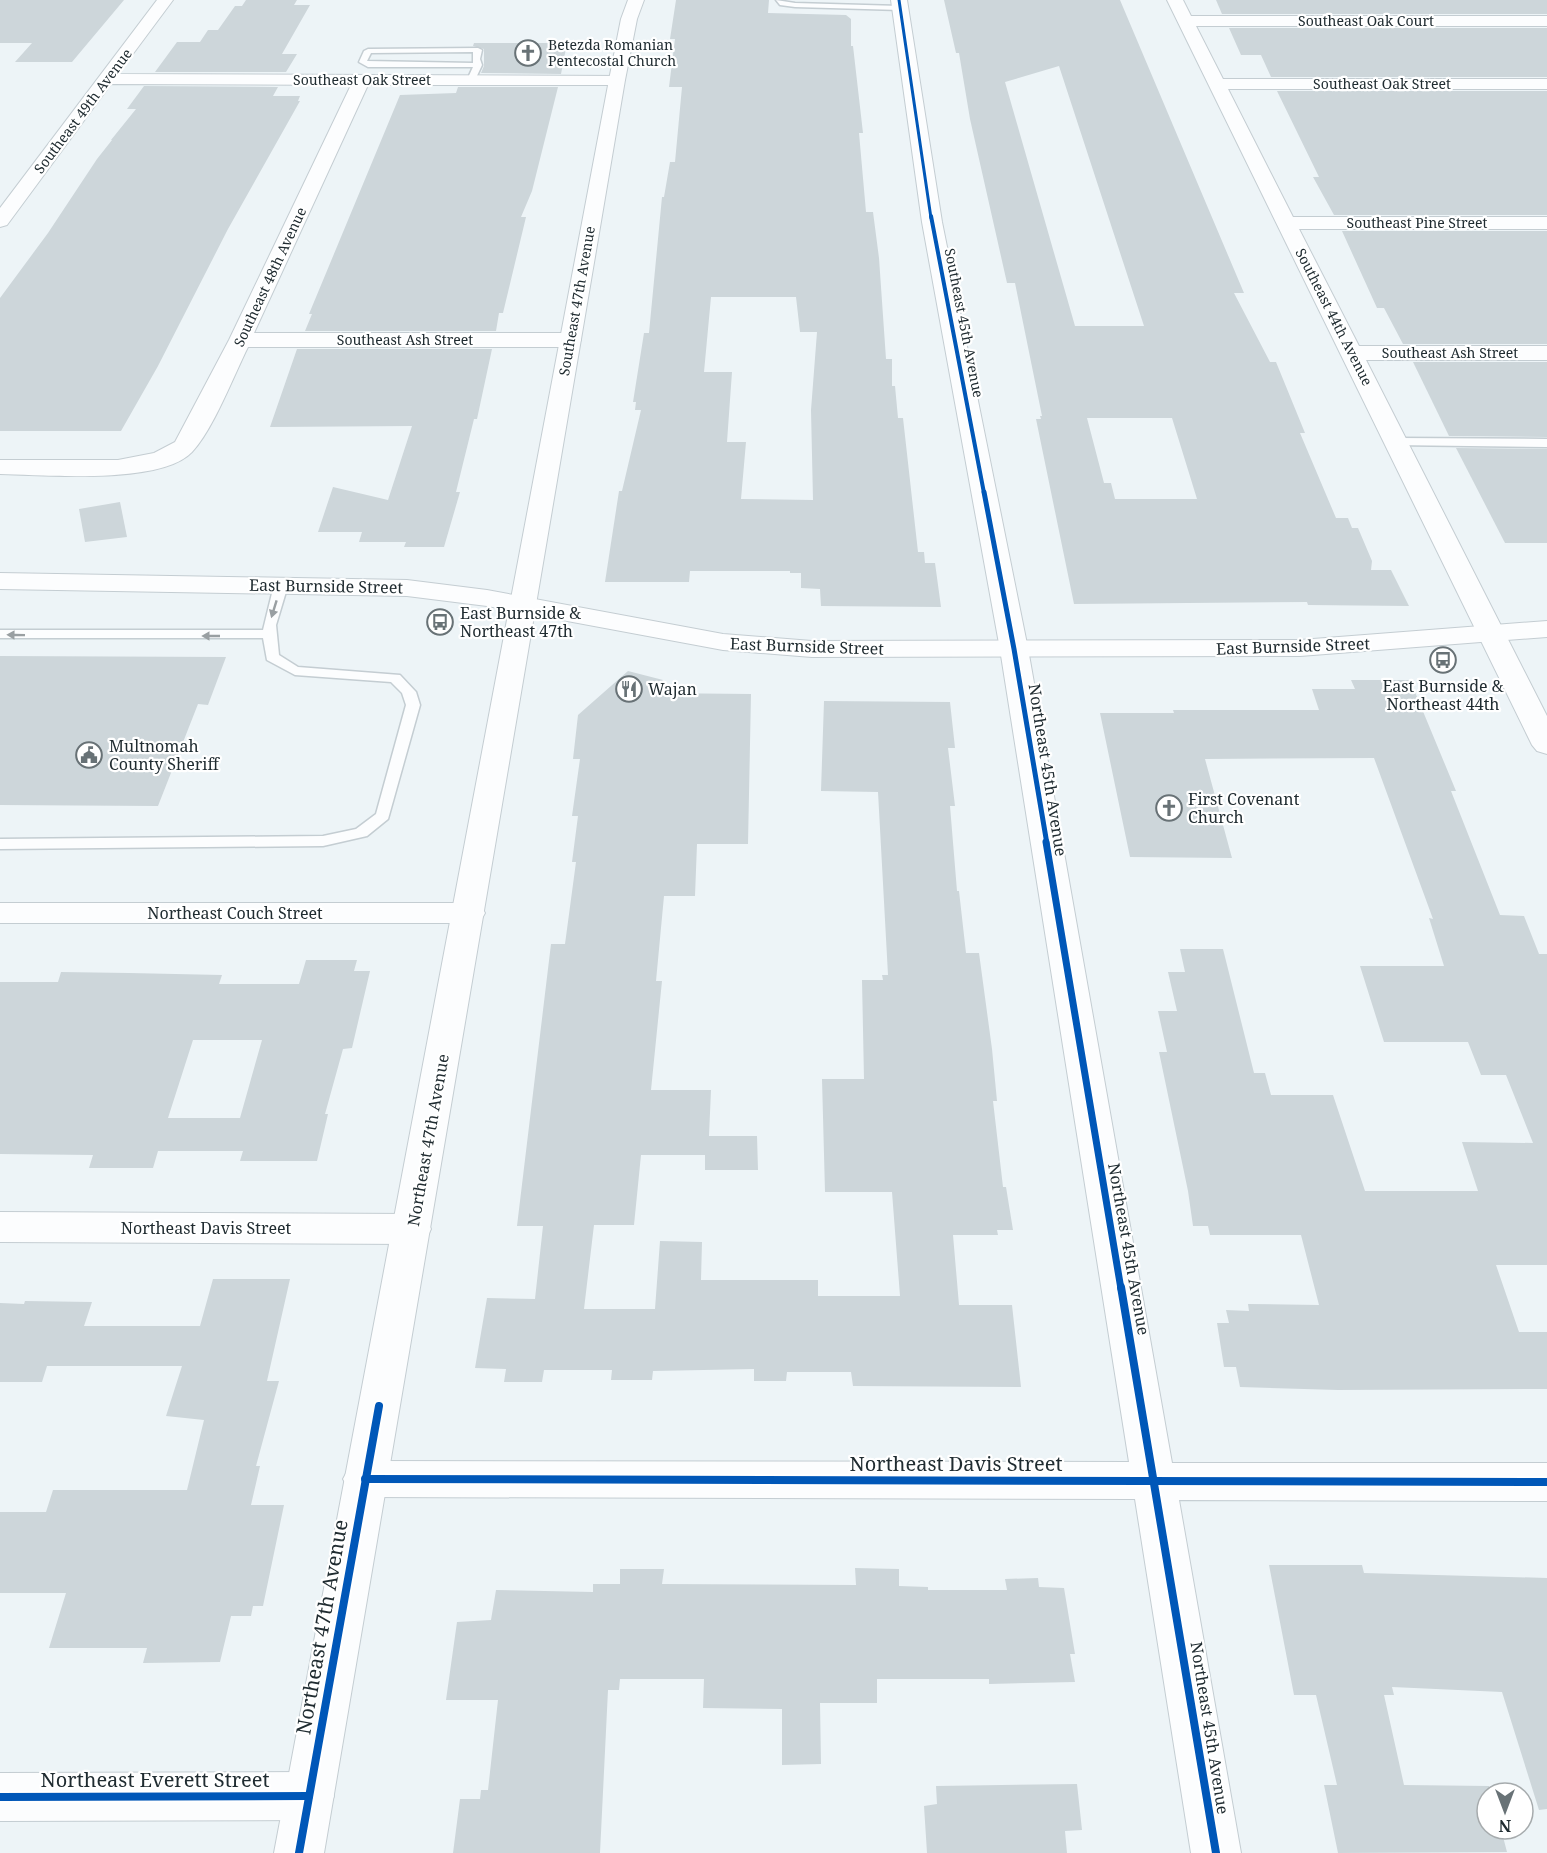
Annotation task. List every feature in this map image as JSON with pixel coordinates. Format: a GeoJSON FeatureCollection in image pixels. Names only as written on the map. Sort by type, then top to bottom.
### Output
{"type":"FeatureCollection","features":[{"type":"Feature","properties":{"kind":"street","name":"Southeast 49th Avenue"},"geometry":{"type":"LineString","coordinates":[[0,221],[165,0]]}},
{"type":"Feature","properties":{"kind":"street","name":"Southeast 47th Avenue"},"geometry":{"type":"LineString","coordinates":[[522,604],[617,80],[629,19],[636,0]]}},
{"type":"Feature","properties":{"kind":"street","name":"Southeast 44th Avenue"},"geometry":{"type":"LineString","coordinates":[[1175,0],[1547,745]]}},
{"type":"Feature","properties":{"kind":"street","name":"Southeast 45th Avenue"},"geometry":{"type":"LineString","coordinates":[[899,4],[932,222],[1014,649]]}},
{"type":"Feature","properties":{"kind":"street","name":"Southeast Oak Court"},"geometry":{"type":"LineString","coordinates":[[1185,21],[1547,21]]}},
{"type":"Feature","properties":{"kind":"street","name":"Southeast Oak Street"},"geometry":{"type":"LineString","coordinates":[[108,79],[365,72],[475,72],[617,80]]}},
{"type":"Feature","properties":{"kind":"street","name":"Southeast 48th Avenue"},"geometry":{"type":"LineString","coordinates":[[0,467],[110,468],[135,466],[181,449],[192,435],[240,340],[365,72]]}},
{"type":"Feature","properties":{"kind":"street","name":"Southeast Oak Street"},"geometry":{"type":"LineString","coordinates":[[1217,84],[1547,84]]}},
{"type":"Feature","properties":{"kind":"street","name":"Southeast Pine Street"},"geometry":{"type":"LineString","coordinates":[[1287,223],[1547,223]]}},
{"type":"Feature","properties":{"kind":"street","name":"Southeast Ash Street"},"geometry":{"type":"LineString","coordinates":[[240,340],[570,340]]}},
{"type":"Feature","properties":{"kind":"street","name":"Southeast Ash Street"},"geometry":{"type":"LineString","coordinates":[[1352,353],[1547,353]]}},
{"type":"Feature","properties":{"kind":"street","name":"East Burnside Street"},"geometry":{"type":"LineString","coordinates":[[0,581],[406,588],[522,604],[714,640],[812,649],[1300,648],[1547,629]]}},
{"type":"Feature","properties":{"kind":"street","name":"Northeast 47th Avenue"},"geometry":{"type":"LineString","coordinates":[[299,1853],[469,914],[522,604]]}},
{"type":"Feature","properties":{"kind":"street","name":"Northeast 45th Avenue"},"geometry":{"type":"LineString","coordinates":[[1014,649],[1156,1481],[1216,1853]]}},
{"type":"Feature","properties":{"kind":"street","name":"Northeast Couch Street"},"geometry":{"type":"LineString","coordinates":[[0,914],[469,914]]}},
{"type":"Feature","properties":{"kind":"street","name":"Northeast Davis Street"},"geometry":{"type":"LineString","coordinates":[[0,1227],[412,1229]]}},
{"type":"Feature","properties":{"kind":"street","name":"Northeast Davis Street"},"geometry":{"type":"LineString","coordinates":[[365,1479],[1547,1482]]}},
{"type":"Feature","properties":{"kind":"street","name":"Northeast Everett Street"},"geometry":{"type":"LineString","coordinates":[[0,1797],[309,1796]]}},
{"type":"Feature","properties":{"kind":"lane"},"geometry":{"type":"LineString","coordinates":[[780,0],[783,3],[795,5],[899,4]]}},
{"type":"Feature","properties":{"kind":"lane"},"geometry":{"type":"LineString","coordinates":[[365,72],[363,64],[368,51],[478,50],[475,72]]}},
{"type":"Feature","properties":{"kind":"lane"},"geometry":{"type":"LineString","coordinates":[[1397,442],[1547,443]]}},
{"type":"Feature","properties":{"kind":"lane"},"geometry":{"type":"LineString","coordinates":[[0,844],[323,841],[361,833],[383,816],[413,705],[409,692],[395,678],[295,670],[272,657],[269,625],[281,585]]}},
{"type":"Feature","properties":{"kind":"lane"},"geometry":{"type":"LineString","coordinates":[[0,634],[220,636],[270,634]]}},
{"type":"Feature","properties":{"kind":"building"},"geometry":{"type":"Polygon","coordinates":[[[0,0],[124,0],[72,62],[15,62],[32,43],[0,43],[0,0]]]}},
{"type":"Feature","properties":{"kind":"building"},"geometry":{"type":"Polygon","coordinates":[[[246,0],[297,0],[294,5],[310,5],[282,54],[297,54],[286,72],[155,72],[177,42],[200,42],[208,30],[218,30],[235,6],[242,6],[246,0]]]}},
{"type":"Feature","properties":{"kind":"building"},"geometry":{"type":"Polygon","coordinates":[[[676,0],[769,0],[768,13],[846,15],[851,19],[851,46],[853,46],[863,133],[859,133],[866,212],[873,212],[879,258],[886,359],[892,359],[892,386],[895,386],[898,418],[903,418],[918,552],[924,552],[925,563],[935,563],[941,607],[821,606],[820,589],[801,588],[801,573],[790,573],[790,571],[690,571],[689,582],[605,582],[619,491],[622,491],[641,410],[635,410],[636,402],[633,402],[644,333],[649,333],[662,197],[664,197],[670,162],[675,162],[682,87],[669,87],[675,39],[670,39],[676,0]],[[711,297],[704,372],[732,372],[727,442],[746,442],[741,499],[813,500],[811,410],[817,332],[800,332],[796,297],[711,297]]]}},
{"type":"Feature","properties":{"kind":"building"},"geometry":{"type":"Polygon","coordinates":[[[944,0],[1120,0],[1244,293],[1234,293],[1270,362],[1276,362],[1305,433],[1300,433],[1336,518],[1348,518],[1352,528],[1358,528],[1372,561],[1371,570],[1391,570],[1409,606],[1308,605],[1307,602],[1074,604],[1036,419],[1041,419],[1040,416],[1042,416],[1015,283],[1007,283],[970,119],[959,53],[956,53],[944,0]],[[1059,66],[1005,82],[1075,326],[1144,326],[1059,66]],[[1087,418],[1104,483],[1111,483],[1115,499],[1197,499],[1172,418],[1087,418]]]}},
{"type":"Feature","properties":{"kind":"building"},"geometry":{"type":"Polygon","coordinates":[[[1216,0],[1547,0],[1547,14],[1222,14],[1216,0]]]}},
{"type":"Feature","properties":{"kind":"building"},"geometry":{"type":"Polygon","coordinates":[[[1229,28],[1547,28],[1547,77],[1271,77],[1261,55],[1241,55],[1229,28]]]}},
{"type":"Feature","properties":{"kind":"building"},"geometry":{"type":"Polygon","coordinates":[[[474,43],[567,43],[561,74],[481,73],[484,66],[484,49],[473,46],[474,43]]]}},
{"type":"Feature","properties":{"kind":"building"},"geometry":{"type":"Polygon","coordinates":[[[144,86],[278,87],[273,96],[300,96],[298,101],[300,101],[228,229],[158,366],[121,431],[0,431],[0,298],[48,233],[97,159],[136,109],[127,109],[144,86]]]}},
{"type":"Feature","properties":{"kind":"building"},"geometry":{"type":"Polygon","coordinates":[[[458,87],[558,87],[532,191],[521,217],[526,217],[503,313],[499,313],[496,331],[305,331],[312,314],[309,314],[400,95],[456,93],[458,87]]]}},
{"type":"Feature","properties":{"kind":"building"},"geometry":{"type":"Polygon","coordinates":[[[1277,91],[1547,91],[1547,215],[1334,215],[1313,177],[1319,177],[1277,91]]]}},
{"type":"Feature","properties":{"kind":"building"},"geometry":{"type":"Polygon","coordinates":[[[1342,231],[1547,231],[1547,344],[1403,344],[1384,308],[1377,308],[1342,231]]]}},
{"type":"Feature","properties":{"kind":"building"},"geometry":{"type":"Polygon","coordinates":[[[297,349],[492,349],[477,419],[474,419],[456,492],[460,492],[444,547],[404,547],[406,542],[359,542],[362,532],[318,532],[333,487],[388,500],[412,426],[270,427],[297,349]]]}},
{"type":"Feature","properties":{"kind":"building"},"geometry":{"type":"Polygon","coordinates":[[[1413,362],[1547,362],[1547,437],[1449,436],[1413,362]]]}},
{"type":"Feature","properties":{"kind":"building"},"geometry":{"type":"Polygon","coordinates":[[[1456,448],[1547,449],[1547,543],[1505,543],[1456,448]]]}},
{"type":"Feature","properties":{"kind":"building"},"geometry":{"type":"Polygon","coordinates":[[[120,502],[127,537],[85,542],[79,509],[120,502]]]}},
{"type":"Feature","properties":{"kind":"building","name":"Multnomah County Sheriff"},"geometry":{"type":"Polygon","coordinates":[[[0,656],[226,657],[208,705],[198,704],[158,806],[0,805],[0,656]]]}},
{"type":"Feature","properties":{"kind":"building"},"geometry":{"type":"Polygon","coordinates":[[[628,671],[663,680],[652,693],[751,694],[748,844],[697,844],[695,896],[664,896],[656,981],[662,981],[651,1090],[711,1090],[709,1136],[757,1136],[758,1170],[705,1170],[705,1155],[641,1155],[634,1225],[594,1225],[584,1309],[655,1309],[660,1241],[702,1242],[701,1280],[818,1280],[818,1296],[900,1296],[892,1192],[825,1192],[822,1079],[864,1079],[862,980],[883,980],[882,975],[888,975],[878,792],[821,791],[824,701],[950,702],[955,748],[948,748],[955,806],[950,806],[957,891],[959,891],[966,953],[979,953],[992,1049],[997,1101],[993,1101],[1003,1187],[1006,1187],[1013,1230],[997,1230],[998,1235],[953,1235],[959,1305],[1012,1305],[1021,1387],[853,1386],[851,1372],[787,1372],[786,1381],[754,1381],[754,1369],[653,1371],[652,1380],[611,1380],[612,1370],[544,1370],[542,1382],[504,1382],[506,1369],[475,1368],[487,1298],[535,1299],[543,1226],[517,1226],[551,944],[565,944],[576,862],[572,862],[578,816],[572,816],[580,759],[573,759],[578,715],[628,671]]]}},
{"type":"Feature","properties":{"kind":"building"},"geometry":{"type":"Polygon","coordinates":[[[1351,680],[1410,680],[1456,791],[1451,791],[1500,915],[1524,916],[1539,954],[1547,954],[1547,1265],[1496,1265],[1519,1332],[1547,1332],[1547,1389],[1338,1390],[1240,1387],[1236,1367],[1224,1367],[1217,1323],[1229,1323],[1226,1310],[1249,1311],[1248,1304],[1319,1305],[1301,1235],[1210,1235],[1208,1226],[1193,1226],[1188,1191],[1159,1052],[1167,1052],[1158,1011],[1177,1011],[1168,972],[1185,972],[1180,949],[1223,949],[1254,1073],[1265,1073],[1271,1095],[1333,1095],[1365,1191],[1478,1191],[1462,1142],[1533,1143],[1506,1075],[1481,1075],[1468,1042],[1384,1042],[1360,966],[1444,966],[1429,918],[1433,919],[1374,758],[1205,759],[1232,858],[1130,857],[1100,713],[1174,713],[1173,710],[1319,710],[1312,689],[1355,689],[1351,680]]]}},
{"type":"Feature","properties":{"kind":"building"},"geometry":{"type":"Polygon","coordinates":[[[306,960],[357,960],[354,971],[370,971],[352,1048],[343,1049],[325,1114],[328,1114],[317,1161],[240,1161],[243,1151],[158,1151],[153,1168],[89,1168],[93,1155],[0,1154],[0,982],[58,982],[61,972],[222,975],[219,984],[299,984],[306,960]],[[193,1040],[168,1118],[240,1118],[262,1040],[193,1040]]]}},
{"type":"Feature","properties":{"kind":"building"},"geometry":{"type":"Polygon","coordinates":[[[213,1279],[290,1279],[267,1381],[279,1381],[256,1466],[260,1466],[251,1505],[284,1505],[263,1606],[253,1606],[251,1616],[231,1616],[220,1662],[143,1663],[147,1648],[49,1648],[66,1593],[0,1593],[0,1512],[46,1512],[53,1490],[187,1490],[204,1420],[166,1416],[182,1366],[47,1366],[42,1382],[0,1382],[0,1303],[92,1302],[84,1326],[200,1326],[213,1279]]]}},
{"type":"Feature","properties":{"kind":"building"},"geometry":{"type":"Polygon","coordinates":[[[1269,1565],[1362,1565],[1364,1573],[1547,1578],[1547,1809],[1539,1810],[1535,1797],[1535,1781],[1530,1781],[1502,1692],[1392,1687],[1394,1695],[1384,1695],[1404,1785],[1475,1786],[1475,1841],[1504,1841],[1507,1852],[1338,1853],[1324,1785],[1337,1785],[1316,1695],[1294,1695],[1269,1565]]]}},
{"type":"Feature","properties":{"kind":"building"},"geometry":{"type":"Polygon","coordinates":[[[855,1568],[899,1569],[899,1586],[928,1587],[928,1590],[1007,1590],[1005,1579],[1038,1578],[1039,1587],[1064,1588],[1075,1654],[1070,1654],[1075,1682],[989,1684],[989,1679],[877,1679],[877,1703],[820,1703],[821,1764],[782,1765],[782,1709],[703,1708],[704,1679],[620,1679],[619,1690],[608,1690],[600,1853],[453,1853],[460,1799],[480,1799],[481,1790],[488,1790],[498,1700],[446,1700],[457,1622],[491,1620],[496,1590],[593,1592],[593,1584],[620,1584],[620,1569],[664,1569],[662,1584],[856,1585],[855,1568]]]}},
{"type":"Feature","properties":{"kind":"building"},"geometry":{"type":"Polygon","coordinates":[[[1077,1784],[1082,1830],[1065,1831],[1067,1853],[927,1853],[924,1806],[937,1804],[936,1786],[1077,1784]]]}},
{"type":"Feature","properties":{"kind":"cycle path"},"geometry":{"type":"LineString","coordinates":[[899,0],[932,222],[1014,649],[1216,1853]]}},
{"type":"Feature","properties":{"kind":"cycle path"},"geometry":{"type":"LineString","coordinates":[[299,1853],[379,1406]]}},
{"type":"Feature","properties":{"kind":"cycle path"},"geometry":{"type":"LineString","coordinates":[[365,1479],[1547,1482]]}},
{"type":"Feature","properties":{"kind":"cycle path"},"geometry":{"type":"LineString","coordinates":[[0,1797],[309,1796]]}},
{"type":"Feature","properties":{"kind":"place","name":"Betezda Romanian Pentecostal Church"},"geometry":{"type":"Point","coordinates":[528,53]}},
{"type":"Feature","properties":{"kind":"place","name":"East Burnside & Northeast 47th"},"geometry":{"type":"Point","coordinates":[440,622]}},
{"type":"Feature","properties":{"kind":"place","name":"East Burnside & Northeast 44th"},"geometry":{"type":"Point","coordinates":[1443,660]}},
{"type":"Feature","properties":{"kind":"place","name":"Wajan"},"geometry":{"type":"Point","coordinates":[629,689]}},
{"type":"Feature","properties":{"kind":"place","name":"Multnomah County Sheriff"},"geometry":{"type":"Point","coordinates":[89,755]}},
{"type":"Feature","properties":{"kind":"place","name":"First Covenant Church"},"geometry":{"type":"Point","coordinates":[1169,808]}}]}
